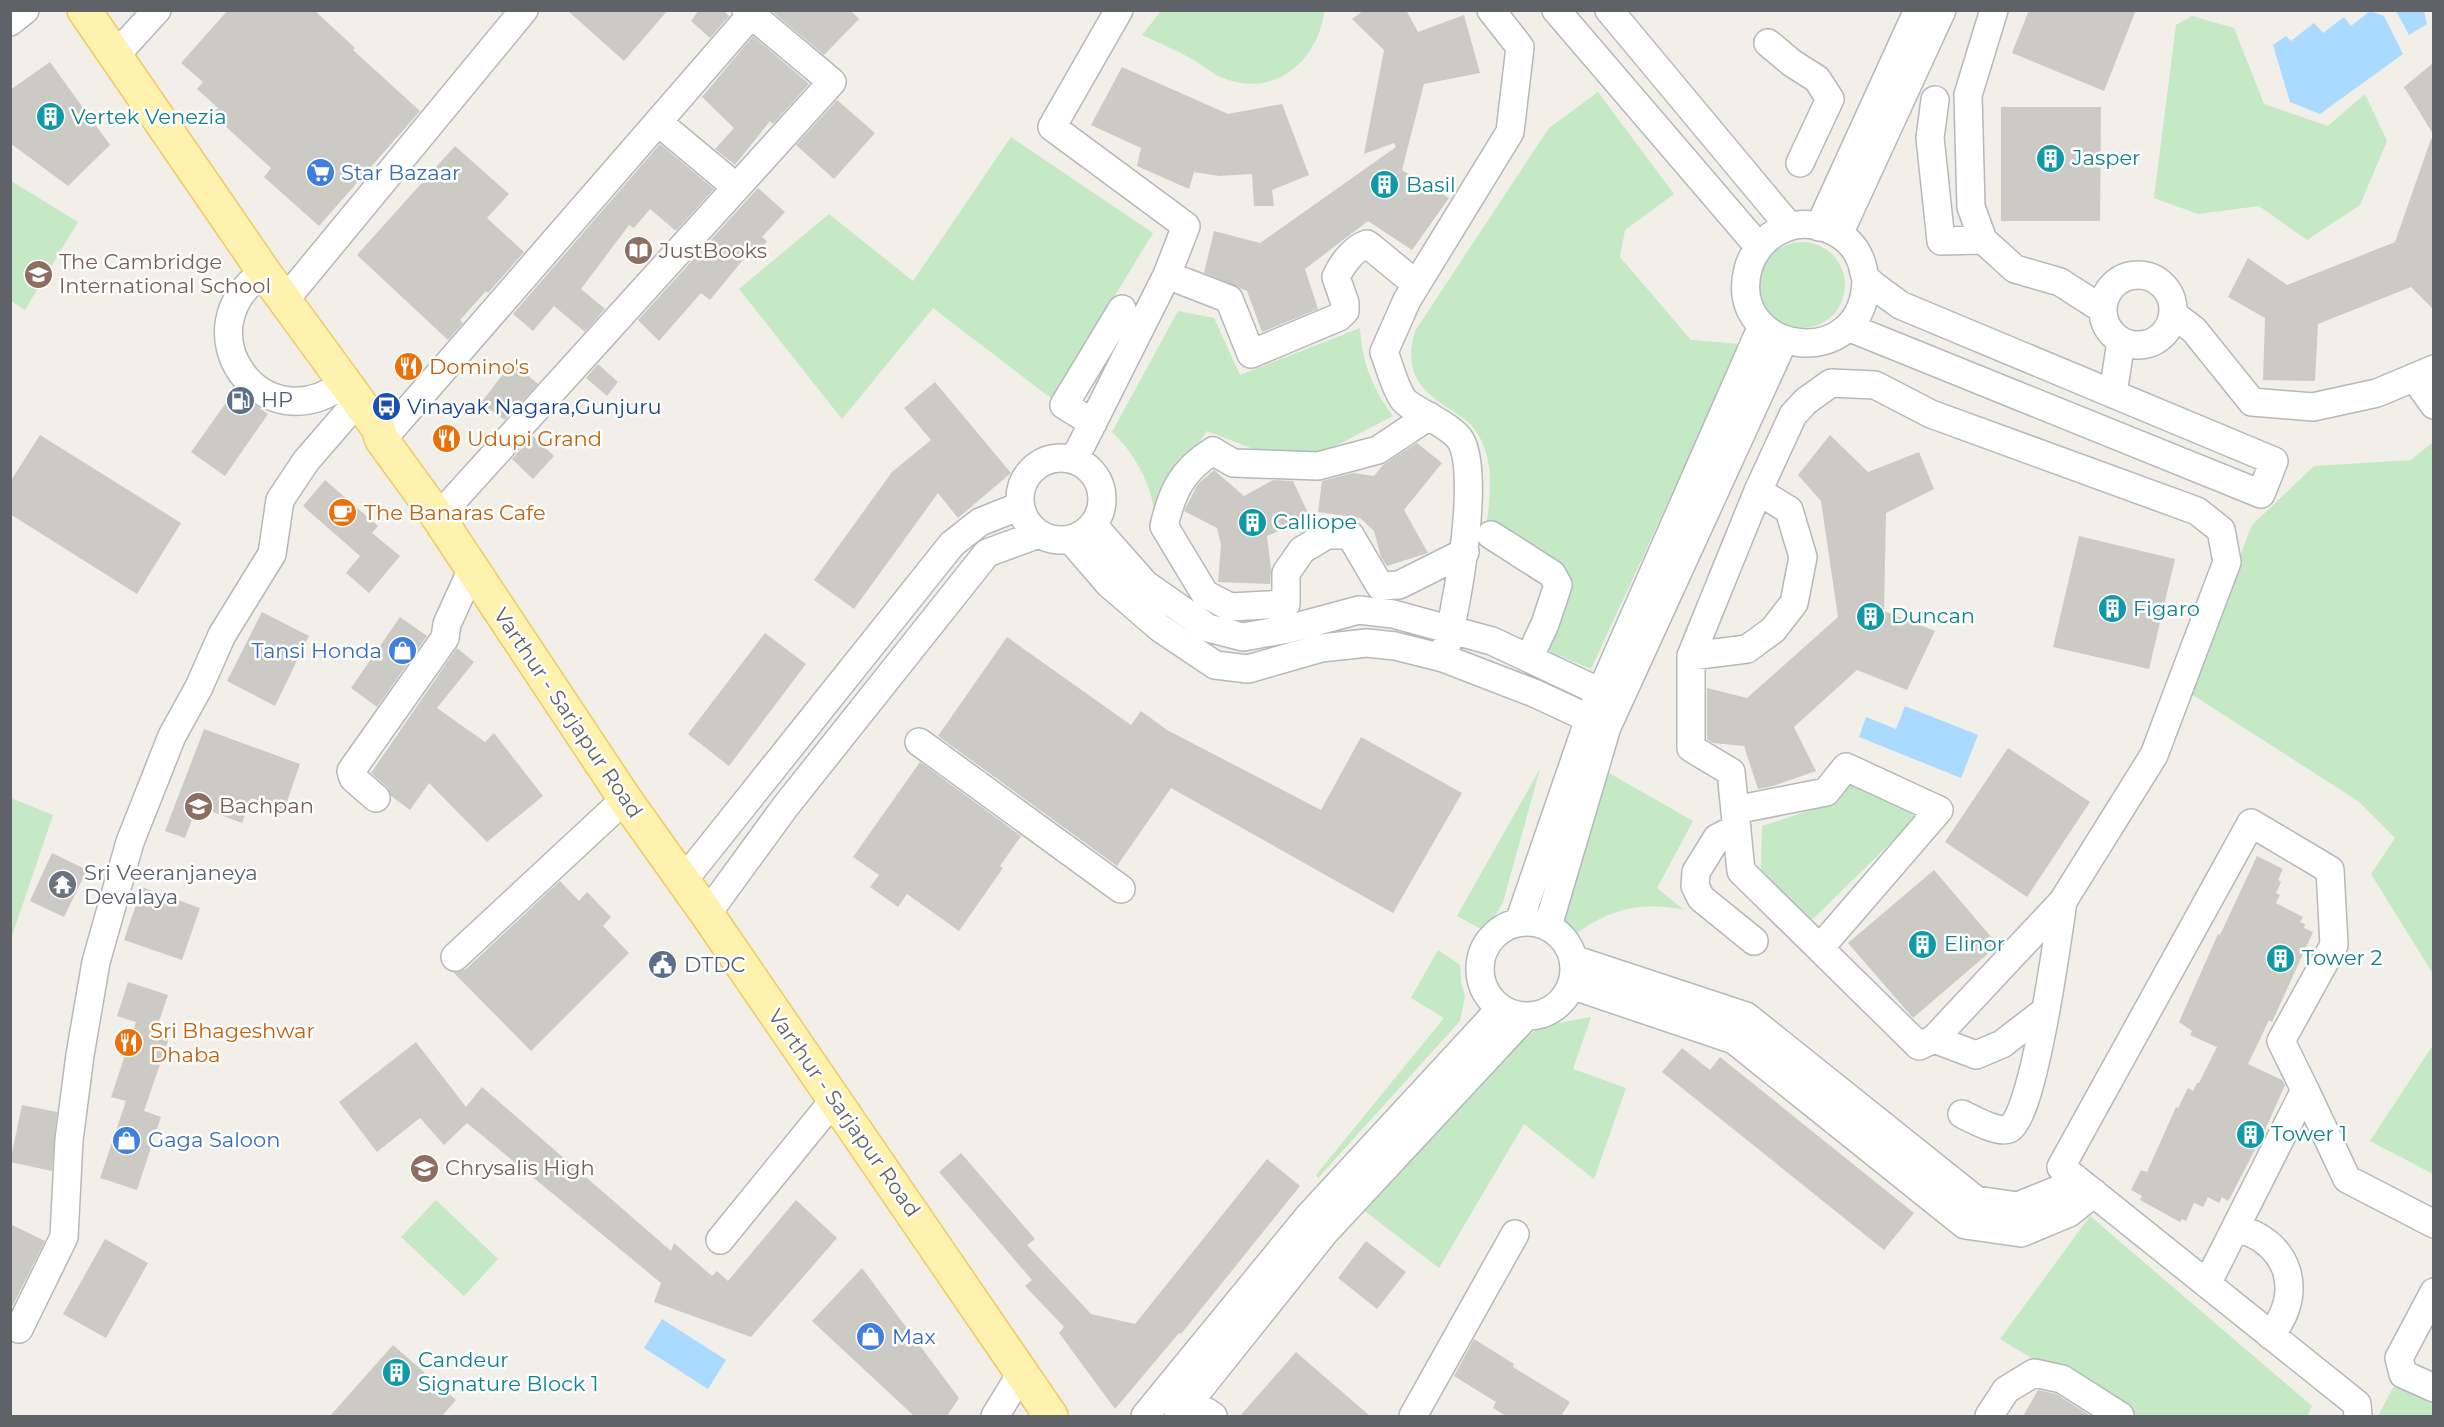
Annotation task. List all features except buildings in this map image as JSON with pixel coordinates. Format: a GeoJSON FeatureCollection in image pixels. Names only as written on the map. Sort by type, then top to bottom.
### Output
{"type":"FeatureCollection","features":[{"type":"Feature","properties":{"kind":"main road","name":"Varthur - Sarjapur Road"},"geometry":{"type":"LineString","coordinates":[[84,10],[264,272],[378,428],[382,440],[438,517],[625,799],[707,914],[1051,1416]]}},
{"type":"Feature","properties":{"kind":"street"},"geometry":{"type":"LineString","coordinates":[[10,22],[26,10]]}},
{"type":"Feature","properties":{"kind":"street"},"geometry":{"type":"LineString","coordinates":[[115,56],[156,10]]}},
{"type":"Feature","properties":{"kind":"street"},"geometry":{"type":"LineString","coordinates":[[285,300],[524,10]]}},
{"type":"Feature","properties":{"kind":"street"},"geometry":{"type":"LineString","coordinates":[[1074,460],[1167,275],[1186,226],[1052,127],[1119,10]]}},
{"type":"Feature","properties":{"kind":"street"},"geometry":{"type":"LineString","coordinates":[[1443,657],[1452,629],[1465,552],[1467,467],[1460,439],[1404,400],[1384,352],[1416,284],[1510,132],[1520,46],[1491,10]]}},
{"type":"Feature","properties":{"kind":"street"},"geometry":{"type":"LineString","coordinates":[[1556,10],[1759,247]]}},
{"type":"Feature","properties":{"kind":"street"},"geometry":{"type":"LineString","coordinates":[[1609,10],[1789,226]]}},
{"type":"Feature","properties":{"kind":"street"},"geometry":{"type":"LineString","coordinates":[[1829,231],[1918,10]]}},
{"type":"Feature","properties":{"kind":"street"},"geometry":{"type":"LineString","coordinates":[[1829,231],[1942,10]]}},
{"type":"Feature","properties":{"kind":"street"},"geometry":{"type":"LineString","coordinates":[[1994,10],[1968,95],[1971,207],[1983,240],[2015,269],[2060,282],[2102,309]]}},
{"type":"Feature","properties":{"kind":"street"},"geometry":{"type":"LineString","coordinates":[[382,440],[658,122],[748,13],[832,82],[438,517]]}},
{"type":"Feature","properties":{"kind":"street"},"geometry":{"type":"LineString","coordinates":[[1768,43],[1817,80],[1830,99],[1800,163]]}},
{"type":"Feature","properties":{"kind":"street"},"geometry":{"type":"LineString","coordinates":[[1641,110],[1676,90]]}},
{"type":"Feature","properties":{"kind":"street"},"geometry":{"type":"LineString","coordinates":[[1935,100],[1930,138],[1941,241],[1983,240]]}},
{"type":"Feature","properties":{"kind":"street"},"geometry":{"type":"LineString","coordinates":[[658,122],[736,188]]}},
{"type":"Feature","properties":{"kind":"street"},"geometry":{"type":"LineString","coordinates":[[1801,224],[1829,231],[1847,240],[1860,257],[1866,278],[1864,299],[1855,319],[1840,334],[1821,342],[1797,344],[1785,340],[1762,326],[1755,316],[1747,293],[1748,268],[1759,247],[1768,238],[1789,226],[1801,224]]}},
{"type":"Feature","properties":{"kind":"street"},"geometry":{"type":"LineString","coordinates":[[1167,275],[1228,298],[1251,354],[1339,317],[1345,311],[1345,303],[1336,277],[1340,268],[1360,246],[1367,244],[1416,284]]}},
{"type":"Feature","properties":{"kind":"street"},"geometry":{"type":"LineString","coordinates":[[264,272],[252,280],[242,292],[234,304],[229,319],[230,349],[235,364],[243,376],[266,394],[292,402],[350,392]]}},
{"type":"Feature","properties":{"kind":"street"},"geometry":{"type":"LineString","coordinates":[[2137,274],[2147,275],[2164,285],[2170,294],[2174,314],[2166,332],[2150,344],[2131,345],[2121,341],[2112,333],[2104,322],[2102,309],[2110,288],[2127,276],[2137,274]]}},
{"type":"Feature","properties":{"kind":"street"},"geometry":{"type":"LineString","coordinates":[[1848,327],[2261,494],[2274,461],[1900,305],[1866,278]]}},
{"type":"Feature","properties":{"kind":"street"},"geometry":{"type":"LineString","coordinates":[[1093,423],[1064,405],[1122,309]]}},
{"type":"Feature","properties":{"kind":"street"},"geometry":{"type":"LineString","coordinates":[[2174,314],[2194,330],[2252,402],[2313,407],[2377,393],[2424,373],[2433,405]]}},
{"type":"Feature","properties":{"kind":"street"},"geometry":{"type":"LineString","coordinates":[[1519,922],[1609,696],[1762,326]]}},
{"type":"Feature","properties":{"kind":"street"},"geometry":{"type":"LineString","coordinates":[[1609,696],[1785,340]]}},
{"type":"Feature","properties":{"kind":"street"},"geometry":{"type":"LineString","coordinates":[[2113,394],[2121,341]]}},
{"type":"Feature","properties":{"kind":"street"},"geometry":{"type":"LineString","coordinates":[[1831,383],[1875,385],[1931,414],[2197,511],[2222,530],[2227,562],[2154,755],[2063,901],[1934,1039],[1919,1046],[1741,871],[1731,772],[1691,748],[1691,656],[1758,491],[1794,415],[1806,401],[1831,383]]}},
{"type":"Feature","properties":{"kind":"street"},"geometry":{"type":"LineString","coordinates":[[19,1329],[64,1237],[69,1140],[80,1055],[96,962],[130,842],[172,736],[199,687],[222,635],[272,554],[280,500],[350,392]]}},
{"type":"Feature","properties":{"kind":"street"},"geometry":{"type":"LineString","coordinates":[[2016,444],[2030,400]]}},
{"type":"Feature","properties":{"kind":"street"},"geometry":{"type":"LineString","coordinates":[[1429,416],[1377,450],[1318,466],[1233,463],[1213,451],[1196,462],[1171,496],[1164,526],[1205,594],[1230,607],[1286,604],[1286,573],[1302,550],[1327,535],[1350,535],[1380,586],[1399,585],[1465,552]]}},
{"type":"Feature","properties":{"kind":"street"},"geometry":{"type":"LineString","coordinates":[[2176,460],[2192,427]]}},
{"type":"Feature","properties":{"kind":"street"},"geometry":{"type":"LineString","coordinates":[[1062,458],[1084,465],[1098,482],[1102,504],[1093,525],[1071,540],[1054,540],[1038,534],[1027,522],[1020,506],[1021,489],[1035,468],[1051,459],[1062,458]]}},
{"type":"Feature","properties":{"kind":"street"},"geometry":{"type":"LineString","coordinates":[[1691,656],[1748,649],[1773,630],[1794,603],[1803,557],[1790,510],[1758,491]]}},
{"type":"Feature","properties":{"kind":"street"},"geometry":{"type":"LineString","coordinates":[[683,881],[952,544],[980,522],[1020,506]]}},
{"type":"Feature","properties":{"kind":"street"},"geometry":{"type":"LineString","coordinates":[[1093,525],[1145,584],[1208,628],[1243,637],[1288,629],[1359,610],[1393,614],[1492,641],[1609,696]]}},
{"type":"Feature","properties":{"kind":"street"},"geometry":{"type":"LineString","coordinates":[[707,914],[785,807],[987,553],[1038,534]]}},
{"type":"Feature","properties":{"kind":"street"},"geometry":{"type":"LineString","coordinates":[[1491,536],[1552,574],[1558,585],[1545,624],[1529,658]]}},
{"type":"Feature","properties":{"kind":"street"},"geometry":{"type":"LineString","coordinates":[[1071,540],[1109,584],[1160,628],[1215,665],[1248,669],[1321,648],[1367,643],[1443,657],[1534,693],[1598,723]]}},
{"type":"Feature","properties":{"kind":"street"},"geometry":{"type":"LineString","coordinates":[[376,798],[353,778],[351,771],[445,638],[447,624],[472,569]]}},
{"type":"Feature","properties":{"kind":"street"},"geometry":{"type":"LineString","coordinates":[[1548,926],[1598,723]]}},
{"type":"Feature","properties":{"kind":"street"},"geometry":{"type":"LineString","coordinates":[[919,742],[1121,889]]}},
{"type":"Feature","properties":{"kind":"street"},"geometry":{"type":"LineString","coordinates":[[1754,941],[1701,898],[1695,886],[1696,872],[1717,838],[1736,819],[1826,792],[1846,767],[1939,810],[1820,948]]}},
{"type":"Feature","properties":{"kind":"street"},"geometry":{"type":"LineString","coordinates":[[760,784],[785,807]]}},
{"type":"Feature","properties":{"kind":"street"},"geometry":{"type":"LineString","coordinates":[[455,957],[625,799]]}},
{"type":"Feature","properties":{"kind":"street"},"geometry":{"type":"LineString","coordinates":[[2358,1416],[2357,1404],[2061,1167],[2251,823],[2330,870],[2334,945],[2281,1041],[2347,1179],[2433,1224]]}},
{"type":"Feature","properties":{"kind":"street"},"geometry":{"type":"LineString","coordinates":[[1962,1114],[2002,1131],[2011,1128],[2020,1115],[2041,1036],[2063,901]]}},
{"type":"Feature","properties":{"kind":"street"},"geometry":{"type":"LineString","coordinates":[[1519,922],[1534,922],[1548,926],[1560,934],[1568,946],[1572,972],[1564,998],[1544,1013],[1514,1012],[1488,995],[1482,983],[1480,969],[1487,944],[1495,934],[1519,922]]}},
{"type":"Feature","properties":{"kind":"street"},"geometry":{"type":"LineString","coordinates":[[1572,972],[1746,1016],[1933,1182],[1965,1225],[2021,1233],[2069,1213],[2084,1186]]}},
{"type":"Feature","properties":{"kind":"street"},"geometry":{"type":"LineString","coordinates":[[1934,1039],[1976,1055],[2002,1044],[2045,1011]]}},
{"type":"Feature","properties":{"kind":"street"},"geometry":{"type":"LineString","coordinates":[[1145,1416],[1308,1217],[1514,1012]]}},
{"type":"Feature","properties":{"kind":"street"},"geometry":{"type":"LineString","coordinates":[[1178,1416],[1325,1232],[1514,1012]]}},
{"type":"Feature","properties":{"kind":"street"},"geometry":{"type":"LineString","coordinates":[[2207,1284],[2305,1090]]}},
{"type":"Feature","properties":{"kind":"street"},"geometry":{"type":"LineString","coordinates":[[720,1240],[834,1100]]}},
{"type":"Feature","properties":{"kind":"street"},"geometry":{"type":"LineString","coordinates":[[2236,1228],[2261,1237],[2280,1256],[2286,1268],[2290,1292],[2288,1304],[2284,1315],[2270,1335]]}},
{"type":"Feature","properties":{"kind":"street"},"geometry":{"type":"LineString","coordinates":[[1413,1416],[1515,1234]]}},
{"type":"Feature","properties":{"kind":"street"},"geometry":{"type":"LineString","coordinates":[[2433,1292],[2399,1358],[2403,1374],[2433,1388]]}},
{"type":"Feature","properties":{"kind":"street"},"geometry":{"type":"LineString","coordinates":[[995,1416],[1022,1372]]}},
{"type":"Feature","properties":{"kind":"street"},"geometry":{"type":"LineString","coordinates":[[1989,1416],[2006,1390],[2034,1373],[2062,1379],[2120,1416]]}},
{"type":"Feature","properties":{"kind":"green space"},"geometry":{"type":"Polygon","coordinates":[[[1324,10],[1324,14],[1312,47],[1302,61],[1289,72],[1259,83],[1241,83],[1220,77],[1186,56],[1142,35],[1161,11],[1324,10]]]}},
{"type":"Feature","properties":{"kind":"green space"},"geometry":{"type":"Polygon","coordinates":[[[2192,16],[2234,28],[2264,104],[2328,126],[2365,94],[2387,141],[2360,205],[2307,240],[2259,206],[2198,214],[2154,198],[2176,25],[2192,16]]]}},
{"type":"Feature","properties":{"kind":"green space"},"geometry":{"type":"Polygon","coordinates":[[[1598,92],[1674,194],[1625,230],[1620,257],[1691,340],[1741,344],[1591,669],[1541,648],[1558,574],[1487,521],[1490,483],[1484,446],[1470,424],[1437,401],[1421,385],[1412,367],[1411,356],[1415,331],[1549,128],[1598,92]]]}},
{"type":"Feature","properties":{"kind":"green space"},"geometry":{"type":"Polygon","coordinates":[[[1011,137],[1153,233],[1052,399],[933,308],[842,419],[739,289],[829,214],[913,281],[1011,137]]]}},
{"type":"Feature","properties":{"kind":"green space"},"geometry":{"type":"Polygon","coordinates":[[[11,181],[78,222],[25,310],[11,301],[11,181]]]}},
{"type":"Feature","properties":{"kind":"green space"},"geometry":{"type":"Polygon","coordinates":[[[1802,242],[1826,249],[1838,261],[1845,285],[1838,309],[1826,321],[1802,328],[1778,321],[1766,309],[1759,285],[1766,261],[1778,249],[1802,242]]]}},
{"type":"Feature","properties":{"kind":"green space"},"geometry":{"type":"Polygon","coordinates":[[[1178,311],[1214,318],[1240,375],[1360,328],[1369,374],[1393,416],[1297,466],[1207,431],[1154,507],[1139,466],[1112,432],[1178,311]]]}},
{"type":"Feature","properties":{"kind":"green space"},"geometry":{"type":"Polygon","coordinates":[[[2433,442],[2433,974],[2371,874],[2395,838],[2358,801],[2188,692],[2252,525],[2314,466],[2411,460],[2433,442]]]}},
{"type":"Feature","properties":{"kind":"green space"},"geometry":{"type":"Polygon","coordinates":[[[1540,769],[1503,902],[1493,919],[1481,929],[1457,916],[1540,769]]]}},
{"type":"Feature","properties":{"kind":"green space"},"geometry":{"type":"Polygon","coordinates":[[[1609,773],[1693,821],[1657,888],[1684,910],[1653,906],[1624,910],[1597,920],[1571,938],[1562,917],[1609,773]]]}},
{"type":"Feature","properties":{"kind":"green space"},"geometry":{"type":"Polygon","coordinates":[[[1853,782],[1917,817],[1811,921],[1761,869],[1762,826],[1830,804],[1853,782]]]}},
{"type":"Feature","properties":{"kind":"green space"},"geometry":{"type":"Polygon","coordinates":[[[11,798],[53,815],[11,939],[11,798]]]}},
{"type":"Feature","properties":{"kind":"green space"},"geometry":{"type":"Polygon","coordinates":[[[1438,950],[1460,965],[1465,996],[1460,1021],[1318,1178],[1316,1175],[1444,1018],[1411,998],[1438,950]]]}},
{"type":"Feature","properties":{"kind":"green space"},"geometry":{"type":"Polygon","coordinates":[[[1591,1017],[1573,1069],[1626,1088],[1594,1179],[1524,1124],[1439,1268],[1362,1209],[1505,1053],[1541,1026],[1591,1017]]]}},
{"type":"Feature","properties":{"kind":"green space"},"geometry":{"type":"Polygon","coordinates":[[[2433,1045],[2433,1174],[2370,1141],[2433,1045]]]}},
{"type":"Feature","properties":{"kind":"green space"},"geometry":{"type":"Polygon","coordinates":[[[436,1200],[498,1259],[464,1296],[401,1237],[436,1200]]]}},
{"type":"Feature","properties":{"kind":"green space"},"geometry":{"type":"Polygon","coordinates":[[[2090,1216],[2312,1406],[2307,1416],[2128,1416],[2000,1339],[2090,1216]]]}},
{"type":"Feature","properties":{"kind":"green space"},"geometry":{"type":"Polygon","coordinates":[[[2395,1384],[2433,1404],[2433,1416],[2378,1416],[2395,1384]]]}},
{"type":"Feature","properties":{"kind":"water"},"geometry":{"type":"Polygon","coordinates":[[[2370,11],[2384,16],[2403,54],[2320,114],[2290,102],[2273,45],[2286,36],[2291,41],[2314,23],[2323,33],[2344,17],[2351,26],[2370,11]]]}},
{"type":"Feature","properties":{"kind":"water"},"geometry":{"type":"Polygon","coordinates":[[[2396,11],[2424,11],[2427,24],[2409,35],[2396,11]]]}},
{"type":"Feature","properties":{"kind":"water"},"geometry":{"type":"Polygon","coordinates":[[[1905,706],[1978,735],[1961,778],[1859,737],[1866,717],[1896,729],[1905,706]]]}},
{"type":"Feature","properties":{"kind":"water"},"geometry":{"type":"Polygon","coordinates":[[[662,1319],[726,1360],[708,1389],[644,1348],[662,1319]]]}},
{"type":"Feature","properties":{"kind":"place","name":"Vertek Venezia"},"geometry":{"type":"Point","coordinates":[50,117]}},
{"type":"Feature","properties":{"kind":"place","name":"Jasper"},"geometry":{"type":"Point","coordinates":[2051,158]}},
{"type":"Feature","properties":{"kind":"place","name":"Star Bazaar"},"geometry":{"type":"Point","coordinates":[320,173]}},
{"type":"Feature","properties":{"kind":"place","name":"Basil"},"geometry":{"type":"Point","coordinates":[1385,185]}},
{"type":"Feature","properties":{"kind":"place","name":"JustBooks"},"geometry":{"type":"Point","coordinates":[638,251]}},
{"type":"Feature","properties":{"kind":"place","name":"The Cambridge International School"},"geometry":{"type":"Point","coordinates":[38,274]}},
{"type":"Feature","properties":{"kind":"place","name":"Domino's"},"geometry":{"type":"Point","coordinates":[408,367]}},
{"type":"Feature","properties":{"kind":"place","name":"HP"},"geometry":{"type":"Point","coordinates":[240,400]}},
{"type":"Feature","properties":{"kind":"place","name":"Vinayak Nagara,Gunjuru"},"geometry":{"type":"Point","coordinates":[386,407]}},
{"type":"Feature","properties":{"kind":"place","name":"Udupi Grand"},"geometry":{"type":"Point","coordinates":[446,439]}},
{"type":"Feature","properties":{"kind":"place","name":"The Banaras Cafe"},"geometry":{"type":"Point","coordinates":[343,513]}},
{"type":"Feature","properties":{"kind":"place","name":"Calliope"},"geometry":{"type":"Point","coordinates":[1252,522]}},
{"type":"Feature","properties":{"kind":"place","name":"Figaro"},"geometry":{"type":"Point","coordinates":[2112,609]}},
{"type":"Feature","properties":{"kind":"place","name":"Duncan"},"geometry":{"type":"Point","coordinates":[1870,616]}},
{"type":"Feature","properties":{"kind":"place","name":"Tansi Honda"},"geometry":{"type":"Point","coordinates":[403,651]}},
{"type":"Feature","properties":{"kind":"place","name":"Bachpan"},"geometry":{"type":"Point","coordinates":[198,806]}},
{"type":"Feature","properties":{"kind":"place","name":"Sri Veeranjaneya Devalaya"},"geometry":{"type":"Point","coordinates":[63,885]}},
{"type":"Feature","properties":{"kind":"place","name":"Elinor"},"geometry":{"type":"Point","coordinates":[1923,944]}},
{"type":"Feature","properties":{"kind":"place","name":"Tower 2"},"geometry":{"type":"Point","coordinates":[2281,958]}},
{"type":"Feature","properties":{"kind":"place","name":"DTDC"},"geometry":{"type":"Point","coordinates":[663,965]}},
{"type":"Feature","properties":{"kind":"place","name":"Sri Bhageshwar Dhaba"},"geometry":{"type":"Point","coordinates":[129,1043]}},
{"type":"Feature","properties":{"kind":"place","name":"Tower 1"},"geometry":{"type":"Point","coordinates":[2250,1134]}},
{"type":"Feature","properties":{"kind":"place","name":"Gaga Saloon"},"geometry":{"type":"Point","coordinates":[127,1140]}},
{"type":"Feature","properties":{"kind":"place","name":"Chrysalis High"},"geometry":{"type":"Point","coordinates":[424,1168]}},
{"type":"Feature","properties":{"kind":"place","name":"Max"},"geometry":{"type":"Point","coordinates":[871,1337]}},
{"type":"Feature","properties":{"kind":"place","name":"Candeur Signature Block 1"},"geometry":{"type":"Point","coordinates":[397,1372]}}]}
